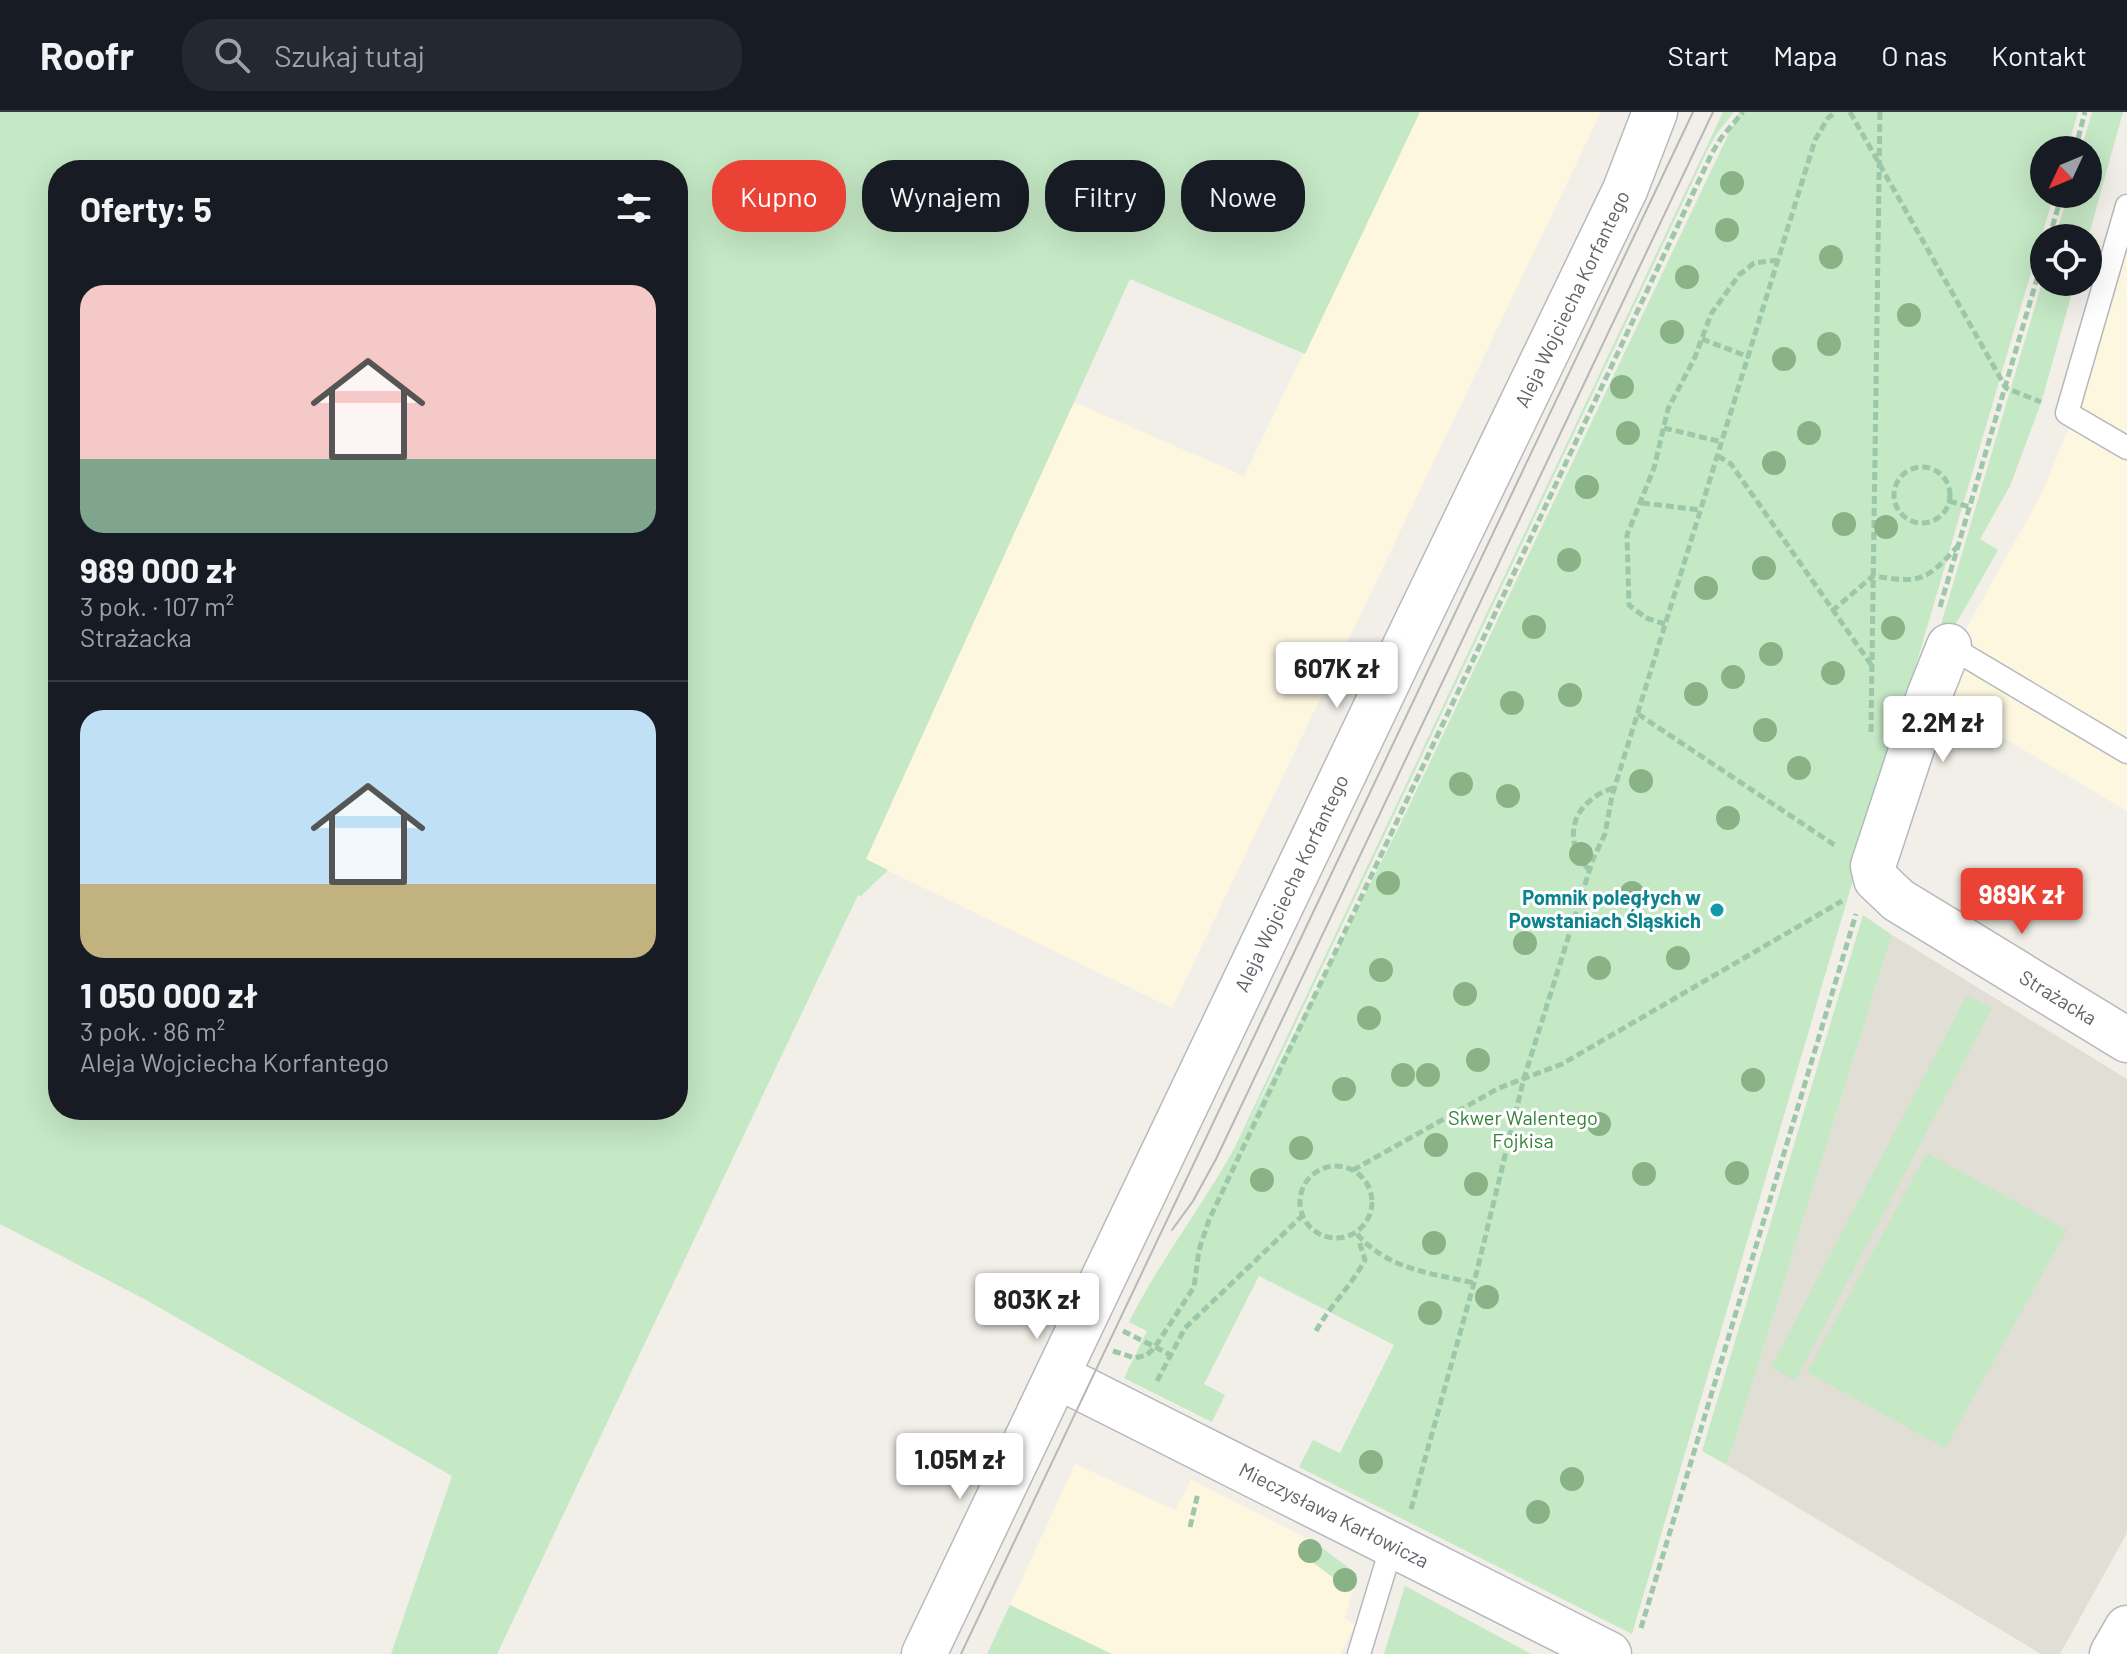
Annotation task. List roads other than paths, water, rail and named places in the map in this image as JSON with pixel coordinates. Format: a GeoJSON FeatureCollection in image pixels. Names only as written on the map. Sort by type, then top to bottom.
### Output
{"type":"FeatureCollection","features":[{"type":"Feature","properties":{"kind":"main road","name":"Aleja Wojciecha Korfantego"},"geometry":{"type":"LineString","coordinates":[[924,1654],[1625,190],[1655,112]]}},
{"type":"Feature","properties":{"kind":"main road","name":"Strażacka"},"geometry":{"type":"LineString","coordinates":[[1943,634],[1929,696],[1873,866],[1876,879],[1898,900],[2127,1040]]}},
{"type":"Feature","properties":{"kind":"main road","name":"Mieczysława Karłowicza"},"geometry":{"type":"LineString","coordinates":[[1057,1376],[1401,1529],[1609,1654]]}},
{"type":"Feature","properties":{"kind":"main road"},"geometry":{"type":"LineString","coordinates":[[2112,1654],[2127,1628]]}},
{"type":"Feature","properties":{"kind":"lane"},"geometry":{"type":"LineString","coordinates":[[2127,206],[2118,273],[2067,413],[2127,448]]}},
{"type":"Feature","properties":{"kind":"lane"},"geometry":{"type":"LineString","coordinates":[[1943,634],[2127,752]]}},
{"type":"Feature","properties":{"kind":"lane"},"geometry":{"type":"LineString","coordinates":[[1359,1654],[1401,1529]]}},
{"type":"Feature","properties":{"kind":"tram line"},"geometry":{"type":"LineString","coordinates":[[961,1654],[1693,112]]}},
{"type":"Feature","properties":{"kind":"tram line"},"geometry":{"type":"LineString","coordinates":[[1172,1230],[1193,1201],[1216,1159],[1713,112]]}},
{"type":"Feature","properties":{"kind":"place","name":"Pomnik poległych w Powstaniach Śląskich"},"geometry":{"type":"Point","coordinates":[1717,910]}},
{"type":"Feature","properties":{"kind":"park label","name":"Skwer Walentego Fojkisa"},"geometry":{"type":"Point","coordinates":[1523,1130]}}]}
